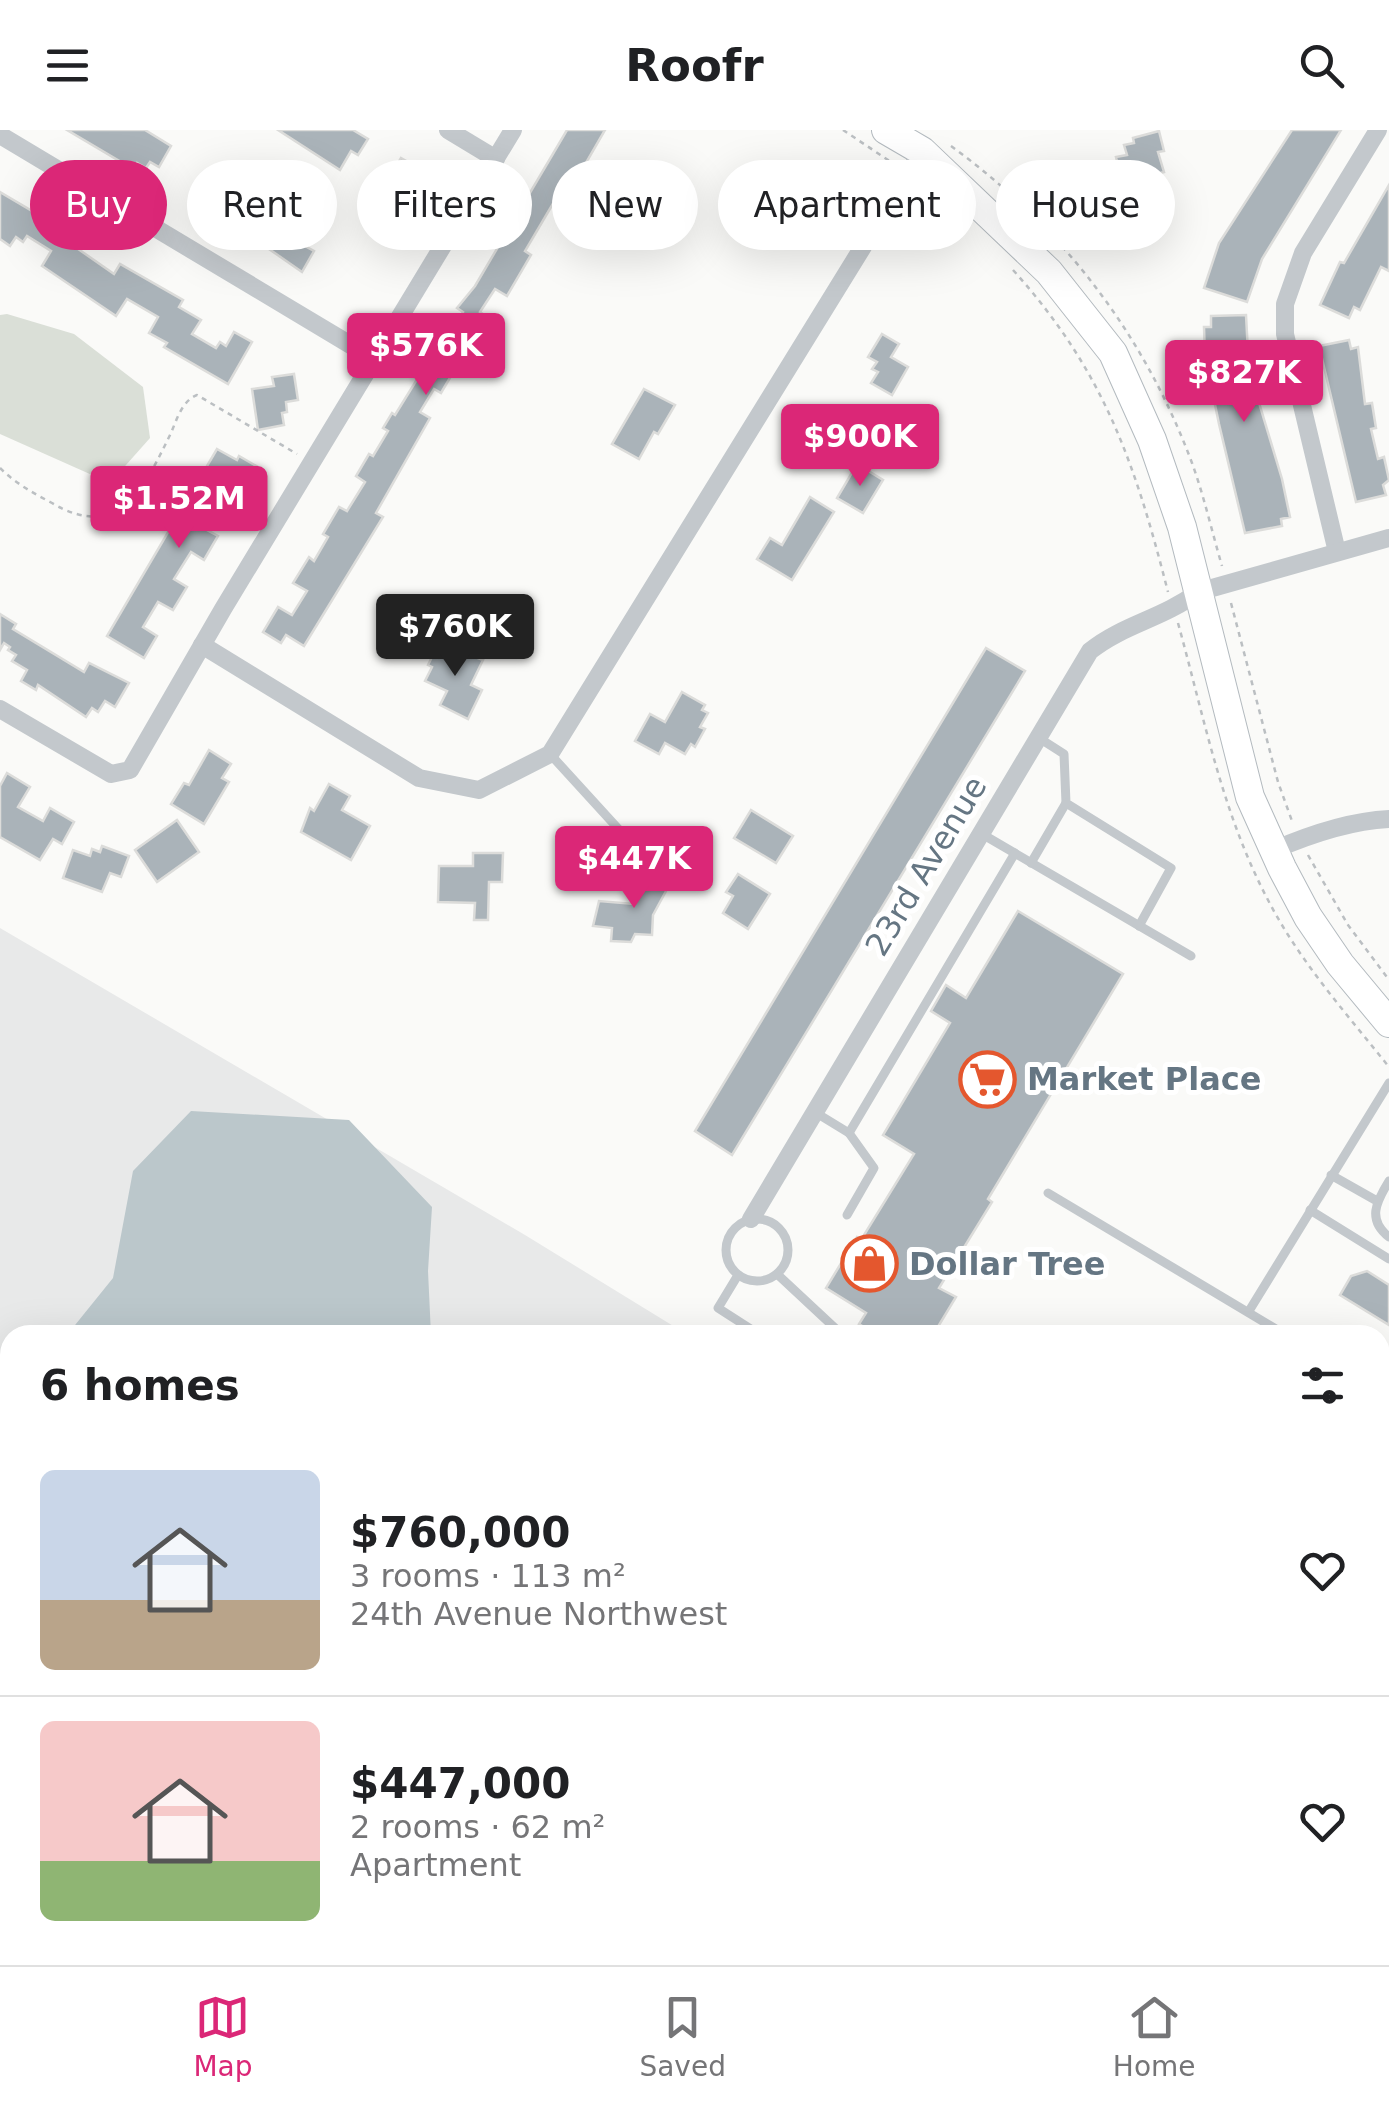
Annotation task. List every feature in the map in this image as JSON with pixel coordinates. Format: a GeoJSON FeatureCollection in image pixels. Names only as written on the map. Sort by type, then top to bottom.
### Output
{"type":"FeatureCollection","features":[{"type":"Feature","properties":{"kind":"street"},"geometry":{"type":"LineString","coordinates":[[448,130],[496,159]]}},
{"type":"Feature","properties":{"kind":"street"},"geometry":{"type":"LineString","coordinates":[[0,709],[111,774],[130,770],[513,130]]}},
{"type":"Feature","properties":{"kind":"street"},"geometry":{"type":"LineString","coordinates":[[886,130],[912,160]]}},
{"type":"Feature","properties":{"kind":"street"},"geometry":{"type":"LineString","coordinates":[[1337,552],[1286,334],[1285,304],[1303,253],[1378,130]]}},
{"type":"Feature","properties":{"kind":"street"},"geometry":{"type":"LineString","coordinates":[[0,136],[374,359]]}},
{"type":"Feature","properties":{"kind":"street"},"geometry":{"type":"LineString","coordinates":[[976,213],[1049,272],[1113,353],[1152,440],[1182,527],[1250,797],[1308,917],[1340,964],[1389,1023]]}},
{"type":"Feature","properties":{"kind":"street"},"geometry":{"type":"LineString","coordinates":[[202,645],[419,778],[479,790],[550,754],[861,250]]}},
{"type":"Feature","properties":{"kind":"street"},"geometry":{"type":"LineString","coordinates":[[1198,592],[1389,538]]}},
{"type":"Feature","properties":{"kind":"street","name":"23rd Avenue"},"geometry":{"type":"LineString","coordinates":[[751,1219],[1090,651],[1112,634],[1173,611],[1198,592]]}},
{"type":"Feature","properties":{"kind":"street"},"geometry":{"type":"LineString","coordinates":[[1274,850],[1313,834],[1389,819]]}},
{"type":"Feature","properties":{"kind":"lane"},"geometry":{"type":"LineString","coordinates":[[1031,862],[1066,803],[1064,754],[1039,738]]}},
{"type":"Feature","properties":{"kind":"lane"},"geometry":{"type":"LineString","coordinates":[[550,754],[623,834]]}},
{"type":"Feature","properties":{"kind":"lane"},"geometry":{"type":"LineString","coordinates":[[1066,803],[1172,868],[1138,926]]}},
{"type":"Feature","properties":{"kind":"lane"},"geometry":{"type":"LineString","coordinates":[[981,833],[1191,956]]}},
{"type":"Feature","properties":{"kind":"lane"},"geometry":{"type":"LineString","coordinates":[[849,1133],[1015,853]]}},
{"type":"Feature","properties":{"kind":"lane"},"geometry":{"type":"LineString","coordinates":[[1249,1312],[1389,1084]]}},
{"type":"Feature","properties":{"kind":"lane"},"geometry":{"type":"LineString","coordinates":[[813,1111],[849,1133],[874,1168],[848,1215]]}},
{"type":"Feature","properties":{"kind":"lane"},"geometry":{"type":"LineString","coordinates":[[1331,1175],[1377,1201]]}},
{"type":"Feature","properties":{"kind":"lane"},"geometry":{"type":"LineString","coordinates":[[1389,1181],[1377,1201],[1374,1216],[1389,1238]]}},
{"type":"Feature","properties":{"kind":"lane"},"geometry":{"type":"LineString","coordinates":[[1048,1192],[1270,1325]]}},
{"type":"Feature","properties":{"kind":"lane"},"geometry":{"type":"LineString","coordinates":[[1310,1210],[1389,1259]]}},
{"type":"Feature","properties":{"kind":"lane"},"geometry":{"type":"LineString","coordinates":[[771,1221],[785,1236],[788,1256],[777,1274],[758,1281],[738,1274],[727,1258],[728,1238],[741,1222],[771,1221]]}},
{"type":"Feature","properties":{"kind":"lane"},"geometry":{"type":"LineString","coordinates":[[738,1274],[718,1308],[744,1325]]}},
{"type":"Feature","properties":{"kind":"lane"},"geometry":{"type":"LineString","coordinates":[[777,1274],[832,1325]]}},
{"type":"Feature","properties":{"kind":"path"},"geometry":{"type":"LineString","coordinates":[[842,130],[908,160]]}},
{"type":"Feature","properties":{"kind":"path"},"geometry":{"type":"LineString","coordinates":[[1004,262],[1050,315],[1084,364],[1129,456],[1162,560],[1223,792],[1249,861],[1301,956],[1389,1067]]}},
{"type":"Feature","properties":{"kind":"path"},"geometry":{"type":"LineString","coordinates":[[0,468],[13,481],[59,508],[79,517],[100,518],[121,508],[142,488],[183,407],[197,395],[312,462]]}},
{"type":"Feature","properties":{"kind":"shaded area"},"geometry":{"type":"Polygon","coordinates":[[[0,315],[74,334],[143,387],[150,438],[110,483],[0,434],[0,315]]]}},
{"type":"Feature","properties":{"kind":"shaded area"},"geometry":{"type":"Polygon","coordinates":[[[0,928],[672,1325],[0,1325],[0,928]]]}},
{"type":"Feature","properties":{"kind":"shaded area"},"geometry":{"type":"Polygon","coordinates":[[[191,1111],[349,1120],[432,1207],[428,1271],[431,1325],[75,1325],[113,1278],[133,1171],[191,1111]]]}},
{"type":"Feature","properties":{"kind":"building"},"geometry":{"type":"Polygon","coordinates":[[[67,130],[145,130],[171,146],[163,160],[118,160],[67,130]]]}},
{"type":"Feature","properties":{"kind":"building"},"geometry":{"type":"Polygon","coordinates":[[[278,130],[353,130],[368,139],[358,155],[351,151],[340,170],[337,160],[324,160],[278,130]]]}},
{"type":"Feature","properties":{"kind":"building"},"geometry":{"type":"Polygon","coordinates":[[[567,130],[605,130],[588,160],[552,160],[552,205],[532,239],[532,189],[567,130]]]}},
{"type":"Feature","properties":{"kind":"building"},"geometry":{"type":"Polygon","coordinates":[[[1292,130],[1341,130],[1262,259],[1247,302],[1204,288],[1219,243],[1292,130]]]}},
{"type":"Feature","properties":{"kind":"building"},"geometry":{"type":"Polygon","coordinates":[[[1159,131],[1164,151],[1158,152],[1160,160],[1117,160],[1116,157],[1127,155],[1124,145],[1134,143],[1133,138],[1159,131]]]}},
{"type":"Feature","properties":{"kind":"building"},"geometry":{"type":"Polygon","coordinates":[[[1389,185],[1389,271],[1381,267],[1360,310],[1354,307],[1349,318],[1320,305],[1340,262],[1344,263],[1389,185]]]}},
{"type":"Feature","properties":{"kind":"building"},"geometry":{"type":"Polygon","coordinates":[[[0,192],[30,210],[30,238],[27,236],[23,242],[16,237],[10,246],[0,239],[0,192]]]}},
{"type":"Feature","properties":{"kind":"building"},"geometry":{"type":"Polygon","coordinates":[[[80,250],[114,274],[120,264],[183,300],[179,307],[201,320],[192,334],[216,348],[220,342],[226,346],[234,332],[252,342],[228,384],[164,347],[167,343],[149,333],[158,317],[127,299],[116,316],[42,266],[51,251],[80,250]]]}},
{"type":"Feature","properties":{"kind":"building"},"geometry":{"type":"Polygon","coordinates":[[[270,250],[314,251],[302,272],[270,250]]]}},
{"type":"Feature","properties":{"kind":"building"},"geometry":{"type":"Polygon","coordinates":[[[496,250],[526,250],[531,255],[507,296],[495,289],[480,312],[493,321],[475,348],[470,344],[441,393],[434,389],[420,412],[430,418],[376,513],[383,517],[304,646],[286,635],[281,643],[263,632],[278,607],[292,615],[307,591],[293,583],[309,557],[314,561],[328,537],[323,534],[339,507],[347,511],[365,482],[356,476],[369,454],[373,456],[388,431],[383,428],[392,413],[395,415],[463,312],[457,308],[496,250]]]}},
{"type":"Feature","properties":{"kind":"building"},"geometry":{"type":"Polygon","coordinates":[[[1246,315],[1249,371],[1255,370],[1257,396],[1290,517],[1281,519],[1282,526],[1245,533],[1205,356],[1204,327],[1211,327],[1211,316],[1246,315]]]}},
{"type":"Feature","properties":{"kind":"building"},"geometry":{"type":"Polygon","coordinates":[[[882,334],[899,344],[891,357],[908,367],[892,395],[871,383],[878,372],[872,369],[877,362],[868,357],[882,334]]]}},
{"type":"Feature","properties":{"kind":"building"},"geometry":{"type":"Polygon","coordinates":[[[1349,340],[1351,349],[1358,347],[1365,404],[1372,403],[1376,428],[1371,429],[1378,459],[1384,457],[1389,480],[1383,485],[1386,495],[1356,502],[1319,346],[1349,340]]]}},
{"type":"Feature","properties":{"kind":"building"},"geometry":{"type":"Polygon","coordinates":[[[294,374],[298,400],[286,402],[287,412],[282,413],[284,425],[258,430],[252,389],[274,386],[272,377],[294,374]]]}},
{"type":"Feature","properties":{"kind":"building"},"geometry":{"type":"Polygon","coordinates":[[[644,389],[675,405],[639,459],[612,444],[644,389]]]}},
{"type":"Feature","properties":{"kind":"building"},"geometry":{"type":"Polygon","coordinates":[[[217,449],[258,467],[244,492],[234,486],[228,497],[222,493],[205,522],[210,525],[207,530],[218,536],[204,560],[191,552],[174,579],[187,587],[173,610],[158,602],[143,627],[157,636],[144,658],[107,636],[217,449]]]}},
{"type":"Feature","properties":{"kind":"building"},"geometry":{"type":"Polygon","coordinates":[[[857,464],[883,480],[863,513],[837,498],[857,464]]]}},
{"type":"Feature","properties":{"kind":"building"},"geometry":{"type":"Polygon","coordinates":[[[810,497],[834,512],[792,580],[757,559],[770,538],[782,545],[810,497]]]}},
{"type":"Feature","properties":{"kind":"building"},"geometry":{"type":"Polygon","coordinates":[[[0,614],[16,624],[13,629],[84,672],[89,663],[129,683],[115,707],[105,701],[98,712],[92,708],[86,717],[38,685],[36,690],[21,681],[27,670],[12,661],[16,655],[8,650],[10,647],[4,643],[0,650],[0,614]]]}},
{"type":"Feature","properties":{"kind":"building"},"geometry":{"type":"Polygon","coordinates":[[[439,643],[483,660],[471,685],[482,690],[468,719],[440,705],[447,691],[425,681],[439,643]]]}},
{"type":"Feature","properties":{"kind":"building"},"geometry":{"type":"Polygon","coordinates":[[[986,648],[1025,671],[732,1155],[695,1131],[986,648]]]}},
{"type":"Feature","properties":{"kind":"building"},"geometry":{"type":"Polygon","coordinates":[[[682,692],[705,705],[702,710],[708,713],[695,747],[691,744],[685,754],[665,743],[659,754],[635,741],[650,714],[665,722],[682,692]]]}},
{"type":"Feature","properties":{"kind":"building"},"geometry":{"type":"Polygon","coordinates":[[[209,750],[231,764],[222,778],[229,782],[204,824],[171,804],[184,783],[189,785],[209,750]]]}},
{"type":"Feature","properties":{"kind":"building"},"geometry":{"type":"Polygon","coordinates":[[[7,773],[30,787],[18,807],[43,821],[50,808],[74,822],[62,844],[53,839],[40,860],[0,837],[0,786],[7,773]]]}},
{"type":"Feature","properties":{"kind":"building"},"geometry":{"type":"Polygon","coordinates":[[[329,784],[350,796],[342,810],[370,826],[351,860],[301,832],[310,808],[314,811],[329,784]]]}},
{"type":"Feature","properties":{"kind":"building"},"geometry":{"type":"Polygon","coordinates":[[[751,810],[793,836],[776,863],[734,838],[751,810]]]}},
{"type":"Feature","properties":{"kind":"building"},"geometry":{"type":"Polygon","coordinates":[[[177,820],[199,852],[157,882],[135,850],[177,820]]]}},
{"type":"Feature","properties":{"kind":"building"},"geometry":{"type":"Polygon","coordinates":[[[102,846],[129,856],[121,877],[110,873],[102,892],[63,878],[73,850],[90,856],[92,849],[100,852],[102,846]]]}},
{"type":"Feature","properties":{"kind":"building"},"geometry":{"type":"Polygon","coordinates":[[[473,853],[503,853],[502,882],[489,882],[488,920],[474,920],[475,903],[438,902],[439,866],[473,866],[473,853]]]}},
{"type":"Feature","properties":{"kind":"building"},"geometry":{"type":"Polygon","coordinates":[[[652,869],[672,880],[653,915],[652,935],[635,934],[631,942],[611,941],[612,928],[593,926],[599,901],[634,904],[652,869]]]}},
{"type":"Feature","properties":{"kind":"building"},"geometry":{"type":"Polygon","coordinates":[[[738,874],[770,894],[748,929],[723,913],[733,896],[726,892],[738,874]]]}},
{"type":"Feature","properties":{"kind":"building","name":"Market Place"},"geometry":{"type":"Polygon","coordinates":[[[1018,911],[1123,974],[939,1288],[956,1297],[939,1325],[861,1325],[866,1313],[826,1288],[914,1154],[883,1135],[950,1023],[931,1011],[946,985],[966,998],[1018,911]]]}},
{"type":"Feature","properties":{"kind":"building"},"geometry":{"type":"Polygon","coordinates":[[[1367,1271],[1389,1285],[1389,1325],[1340,1295],[1351,1276],[1367,1271]]]}},
{"type":"Feature","properties":{"kind":"place","name":"Market Place"},"geometry":{"type":"Point","coordinates":[988,1079]}},
{"type":"Feature","properties":{"kind":"place","name":"Dollar Tree"},"geometry":{"type":"Point","coordinates":[870,1264]}}]}
